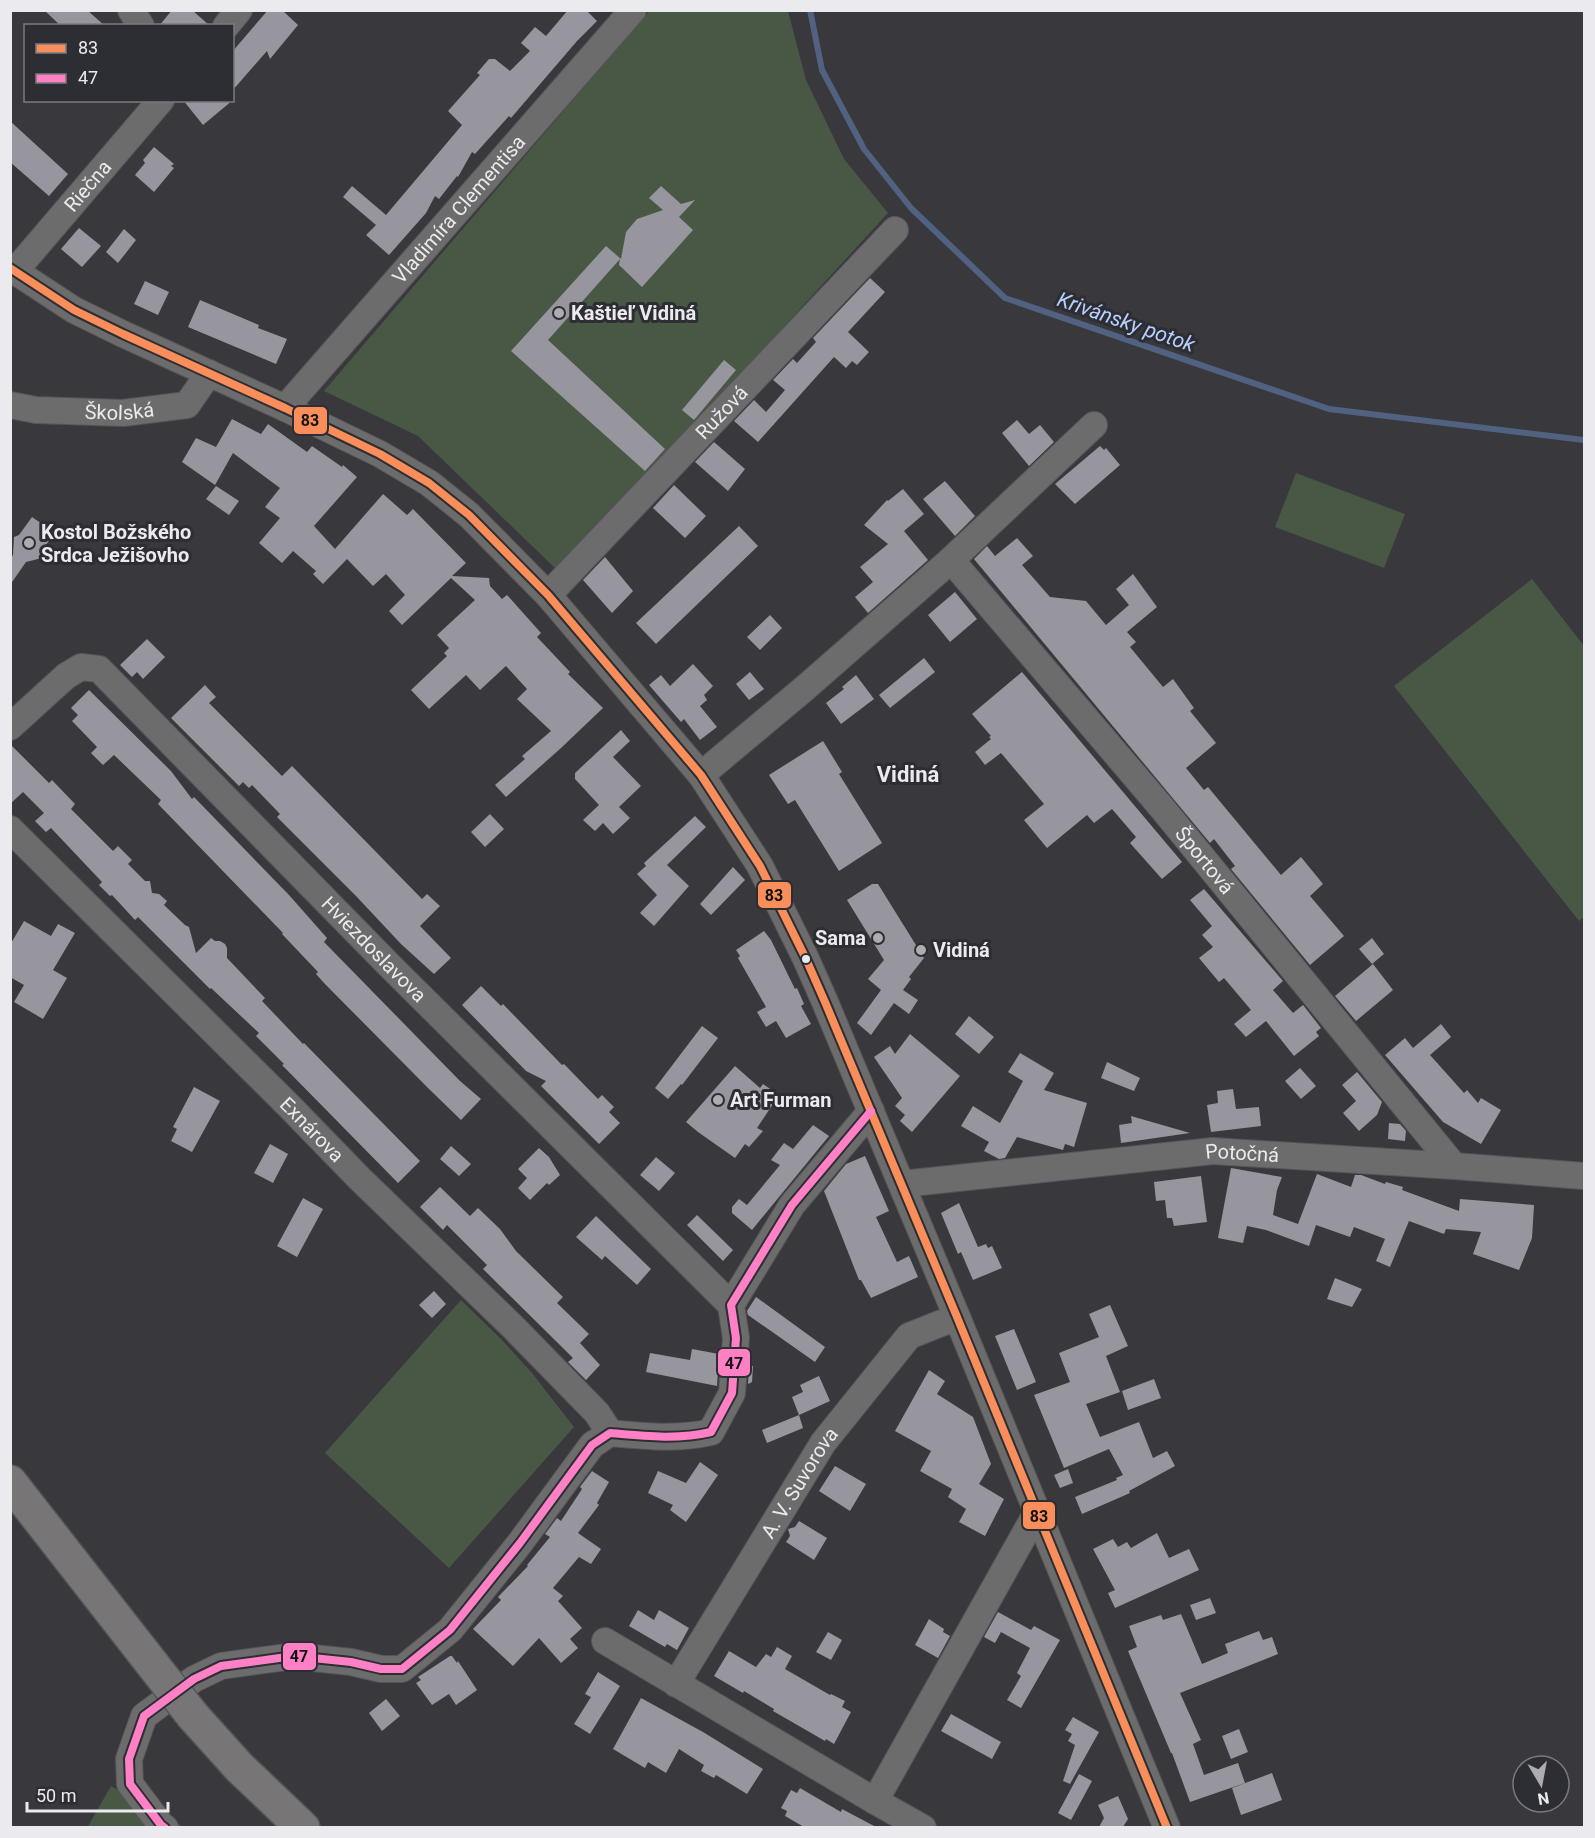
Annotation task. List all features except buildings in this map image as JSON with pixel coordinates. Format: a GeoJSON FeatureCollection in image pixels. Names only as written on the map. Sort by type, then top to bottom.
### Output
{"type":"FeatureCollection","features":[{"type":"Feature","properties":{"kind":"main road"},"geometry":{"type":"LineString","coordinates":[[10,1482],[193,1716],[239,1767],[303,1827]]}},
{"type":"Feature","properties":{"kind":"street"},"geometry":{"type":"LineString","coordinates":[[131,10],[140,24]]}},
{"type":"Feature","properties":{"kind":"street","name":"Vladimíra Clementisa"},"geometry":{"type":"LineString","coordinates":[[285,408],[633,10]]}},
{"type":"Feature","properties":{"kind":"street","name":"Riečna"},"geometry":{"type":"LineString","coordinates":[[13,269],[159,102]]}},
{"type":"Feature","properties":{"kind":"street","name":"Ružová"},"geometry":{"type":"LineString","coordinates":[[548,595],[895,230]]}},
{"type":"Feature","properties":{"kind":"street"},"geometry":{"type":"LineString","coordinates":[[13,269],[74,310],[380,454],[429,483],[469,515],[548,595],[700,775],[760,866],[811,969],[1167,1827]]}},
{"type":"Feature","properties":{"kind":"street","name":"Školská"},"geometry":{"type":"LineString","coordinates":[[10,405],[36,410],[123,413],[187,405],[209,373]]}},
{"type":"Feature","properties":{"kind":"street"},"geometry":{"type":"LineString","coordinates":[[700,775],[805,688],[951,560],[1094,425]]}},
{"type":"Feature","properties":{"kind":"street","name":"Športová"},"geometry":{"type":"LineString","coordinates":[[951,560],[1162,808],[1454,1166]]}},
{"type":"Feature","properties":{"kind":"street","name":"Hviezdoslavova"},"geometry":{"type":"LineString","coordinates":[[10,727],[66,676],[81,668],[99,669],[390,966],[731,1305]]}},
{"type":"Feature","properties":{"kind":"street","name":"Exnárova"},"geometry":{"type":"LineString","coordinates":[[10,829],[359,1178],[514,1329],[597,1413],[610,1433]]}},
{"type":"Feature","properties":{"kind":"street"},"geometry":{"type":"LineString","coordinates":[[165,1827],[161,1825],[130,1784],[129,1759],[144,1716],[194,1679],[221,1666],[294,1656],[351,1662],[381,1669],[402,1669],[450,1630],[520,1543],[592,1445],[610,1433],[689,1437],[711,1432],[732,1393],[736,1338],[731,1305],[792,1205],[871,1112]]}},
{"type":"Feature","properties":{"kind":"street","name":"Potočná"},"geometry":{"type":"LineString","coordinates":[[902,1184],[1212,1151],[1584,1176]]}},
{"type":"Feature","properties":{"kind":"street","name":"A. V. Suvorova"},"geometry":{"type":"LineString","coordinates":[[676,1684],[823,1443],[909,1336],[957,1317]]}},
{"type":"Feature","properties":{"kind":"street"},"geometry":{"type":"LineString","coordinates":[[875,1801],[1038,1512]]}},
{"type":"Feature","properties":{"kind":"street"},"geometry":{"type":"LineString","coordinates":[[605,1641],[923,1827]]}},
{"type":"Feature","properties":{"kind":"green space"},"geometry":{"type":"Polygon","coordinates":[[[649,11],[788,11],[806,80],[844,159],[888,213],[558,571],[418,436],[324,391],[649,11]]]}},
{"type":"Feature","properties":{"kind":"green space"},"geometry":{"type":"Polygon","coordinates":[[[1296,473],[1405,514],[1384,568],[1275,527],[1296,473]]]}},
{"type":"Feature","properties":{"kind":"green space"},"geometry":{"type":"Polygon","coordinates":[[[1532,579],[1584,646],[1584,917],[1579,921],[1394,686],[1532,579]]]}},
{"type":"Feature","properties":{"kind":"green space"},"geometry":{"type":"Polygon","coordinates":[[[461,1300],[532,1373],[574,1427],[449,1568],[325,1453],[461,1300]]]}},
{"type":"Feature","properties":{"kind":"green space"},"geometry":{"type":"Polygon","coordinates":[[[111,1786],[184,1827],[87,1828],[111,1786]]]}},
{"type":"Feature","properties":{"kind":"waterway","name":"Krivánsky potok"},"geometry":{"type":"LineString","coordinates":[[810,10],[822,70],[864,149],[911,208],[1005,298],[1329,409],[1584,440]]}},
{"type":"Feature","properties":{"kind":"transit line","name":"83"},"geometry":{"type":"LineString","coordinates":[[10,268],[74,310],[380,454],[429,483],[469,515],[548,595],[701,775],[760,866],[806,959],[957,1317],[1167,1828]]}},
{"type":"Feature","properties":{"kind":"transit line","name":"47"},"geometry":{"type":"LineString","coordinates":[[165,1828],[130,1784],[129,1759],[144,1716],[194,1679],[221,1666],[294,1656],[351,1662],[381,1669],[402,1669],[450,1630],[520,1543],[592,1445],[610,1433],[673,1437],[711,1432],[732,1393],[736,1338],[731,1305],[792,1205],[871,1111]]}},
{"type":"Feature","properties":{"kind":"place","name":"Kaštieľ Vidiná"},"geometry":{"type":"Point","coordinates":[559,313]}},
{"type":"Feature","properties":{"kind":"place","name":"Kostol Božského Srdca Ježišovho"},"geometry":{"type":"Point","coordinates":[29,543]}},
{"type":"Feature","properties":{"kind":"place","name":"Sama"},"geometry":{"type":"Point","coordinates":[878,938]}},
{"type":"Feature","properties":{"kind":"place","name":"Vidiná"},"geometry":{"type":"Point","coordinates":[921,950]}},
{"type":"Feature","properties":{"kind":"place","name":"Art Furman"},"geometry":{"type":"Point","coordinates":[718,1100]}},
{"type":"Feature","properties":{"kind":"district","name":"Vidiná"},"geometry":{"type":"Point","coordinates":[908,774]}}]}
